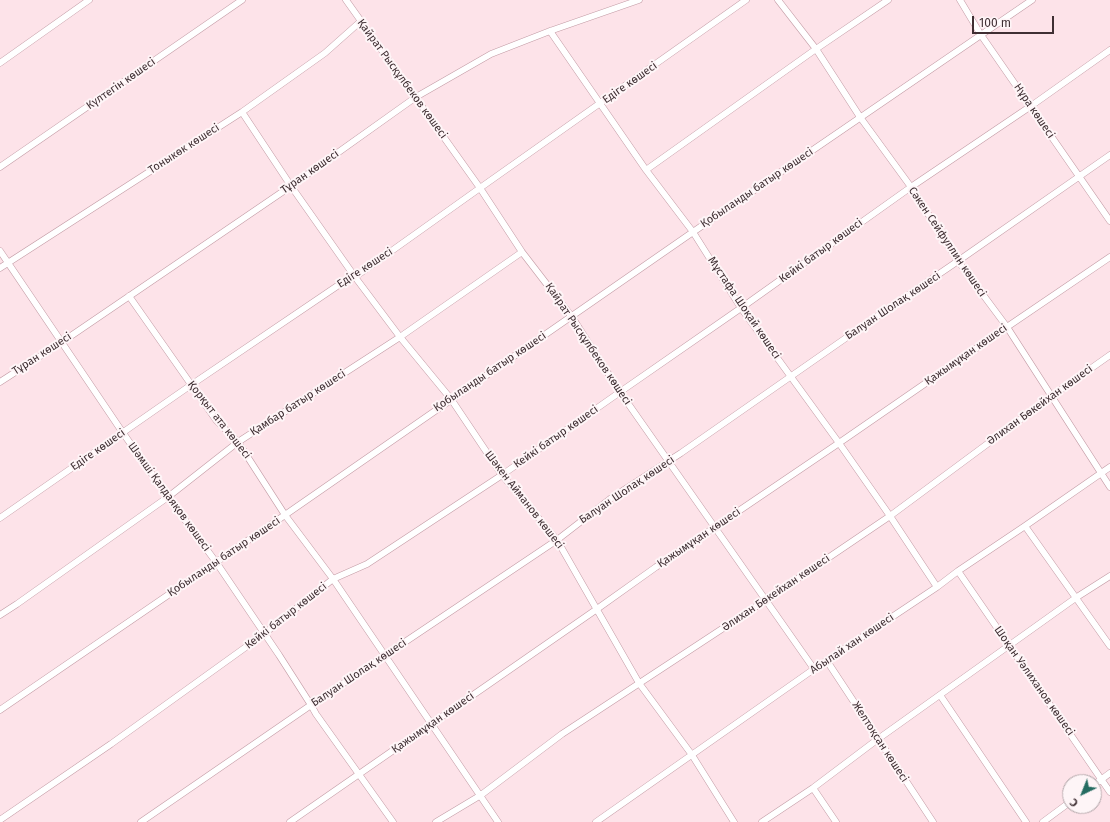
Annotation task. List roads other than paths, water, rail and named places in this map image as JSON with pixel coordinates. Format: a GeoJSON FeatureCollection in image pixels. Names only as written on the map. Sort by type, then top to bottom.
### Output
{"type":"FeatureCollection","features":[{"type":"Feature","properties":{"kind":"street"},"geometry":{"type":"LineString","coordinates":[[0,62],[90,0]]}},
{"type":"Feature","properties":{"kind":"street","name":"Күлтегін көшесі"},"geometry":{"type":"LineString","coordinates":[[0,167],[242,0]]}},
{"type":"Feature","properties":{"kind":"street","name":"Қайрат Рысқұлбеков көшесі"},"geometry":{"type":"LineString","coordinates":[[346,0],[480,188],[522,252],[572,317],[620,392],[814,669]]}},
{"type":"Feature","properties":{"kind":"street","name":"Тұран көшесі"},"geometry":{"type":"LineString","coordinates":[[0,382],[62,342],[291,186],[416,97],[491,54],[550,31],[639,0]]}},
{"type":"Feature","properties":{"kind":"street","name":"Едіге көшесі"},"geometry":{"type":"LineString","coordinates":[[0,518],[191,385],[352,276],[355,277],[746,0]]}},
{"type":"Feature","properties":{"kind":"street","name":"Сәкен Сейфуллин көшесі"},"geometry":{"type":"LineString","coordinates":[[778,0],[816,49],[860,117],[911,187],[958,261],[1007,327],[1110,487]]}},
{"type":"Feature","properties":{"kind":"street"},"geometry":{"type":"LineString","coordinates":[[646,170],[816,49],[888,0]]}},
{"type":"Feature","properties":{"kind":"street","name":"Нұра көшесі"},"geometry":{"type":"LineString","coordinates":[[960,0],[981,35],[1110,221]]}},
{"type":"Feature","properties":{"kind":"street","name":"Қобыланды батыр көшесі"},"geometry":{"type":"LineString","coordinates":[[0,710],[1032,0]]}},
{"type":"Feature","properties":{"kind":"street","name":"Тоныкөк көшесі"},"geometry":{"type":"LineString","coordinates":[[0,268],[242,112],[325,53],[361,21]]}},
{"type":"Feature","properties":{"kind":"street","name":"Мұстафа Шоқай көшесі"},"geometry":{"type":"LineString","coordinates":[[550,31],[646,170],[693,232],[741,308],[839,443],[937,586]]}},
{"type":"Feature","properties":{"kind":"street","name":"Кейкі батыр көшесі"},"geometry":{"type":"LineString","coordinates":[[0,820],[111,744],[264,634],[333,579],[367,564],[502,475],[911,187],[1031,106],[1110,50]]}},
{"type":"Feature","properties":{"kind":"street","name":"Шәкен Айманов көшесі"},"geometry":{"type":"LineString","coordinates":[[242,112],[291,186],[355,277],[400,337],[451,399],[502,475],[557,540],[639,683],[692,755],[734,822]]}},
{"type":"Feature","properties":{"kind":"street","name":"Балуан Шолақ көшесі"},"geometry":{"type":"LineString","coordinates":[[141,822],[311,705],[557,540],[610,499],[669,461],[1110,155]]}},
{"type":"Feature","properties":{"kind":"street","name":"Шәмші Қалдаяқов көшесі"},"geometry":{"type":"LineString","coordinates":[[0,251],[123,433],[216,562],[316,714],[393,822]]}},
{"type":"Feature","properties":{"kind":"street","name":"Қамбар батыр көшесі"},"geometry":{"type":"LineString","coordinates":[[0,615],[18,604],[168,497],[238,442],[400,337],[522,252]]}},
{"type":"Feature","properties":{"kind":"street","name":"Қажымұқан көшесі"},"geometry":{"type":"LineString","coordinates":[[290,822],[656,567],[1110,257]]}},
{"type":"Feature","properties":{"kind":"street","name":"Қорқыт ата көшесі"},"geometry":{"type":"LineString","coordinates":[[129,296],[216,420],[238,442],[285,515],[333,579],[498,822]]}},
{"type":"Feature","properties":{"kind":"street","name":"Әлихан Бөкейхан көшесі"},"geometry":{"type":"LineString","coordinates":[[436,822],[481,795],[562,734],[766,600],[890,516],[1110,355]]}},
{"type":"Feature","properties":{"kind":"street","name":"Абылай хан көшесі"},"geometry":{"type":"LineString","coordinates":[[596,822],[814,669],[1026,526],[1110,466]]}},
{"type":"Feature","properties":{"kind":"street"},"geometry":{"type":"LineString","coordinates":[[1026,526],[1110,646]]}},
{"type":"Feature","properties":{"kind":"street","name":"Шоқан Уәлиханов көшесі"},"geometry":{"type":"LineString","coordinates":[[958,571],[1099,774]]}},
{"type":"Feature","properties":{"kind":"street"},"geometry":{"type":"LineString","coordinates":[[762,822],[812,788],[878,739],[1076,598],[1110,576]]}},
{"type":"Feature","properties":{"kind":"street","name":"Желтоқсан көшесі"},"geometry":{"type":"LineString","coordinates":[[827,661],[933,822]]}},
{"type":"Feature","properties":{"kind":"street"},"geometry":{"type":"LineString","coordinates":[[940,695],[1026,822]]}},
{"type":"Feature","properties":{"kind":"street"},"geometry":{"type":"LineString","coordinates":[[1102,779],[1110,774]]}},
{"type":"Feature","properties":{"kind":"street","name":"Шоқан Уәлиханов көшесі"},"geometry":{"type":"LineString","coordinates":[[1102,779],[1110,792]]}},
{"type":"Feature","properties":{"kind":"street"},"geometry":{"type":"LineString","coordinates":[[812,788],[836,822]]}},
{"type":"Feature","properties":{"kind":"street"},"geometry":{"type":"LineString","coordinates":[[1043,822],[1062,808]]}}]}
